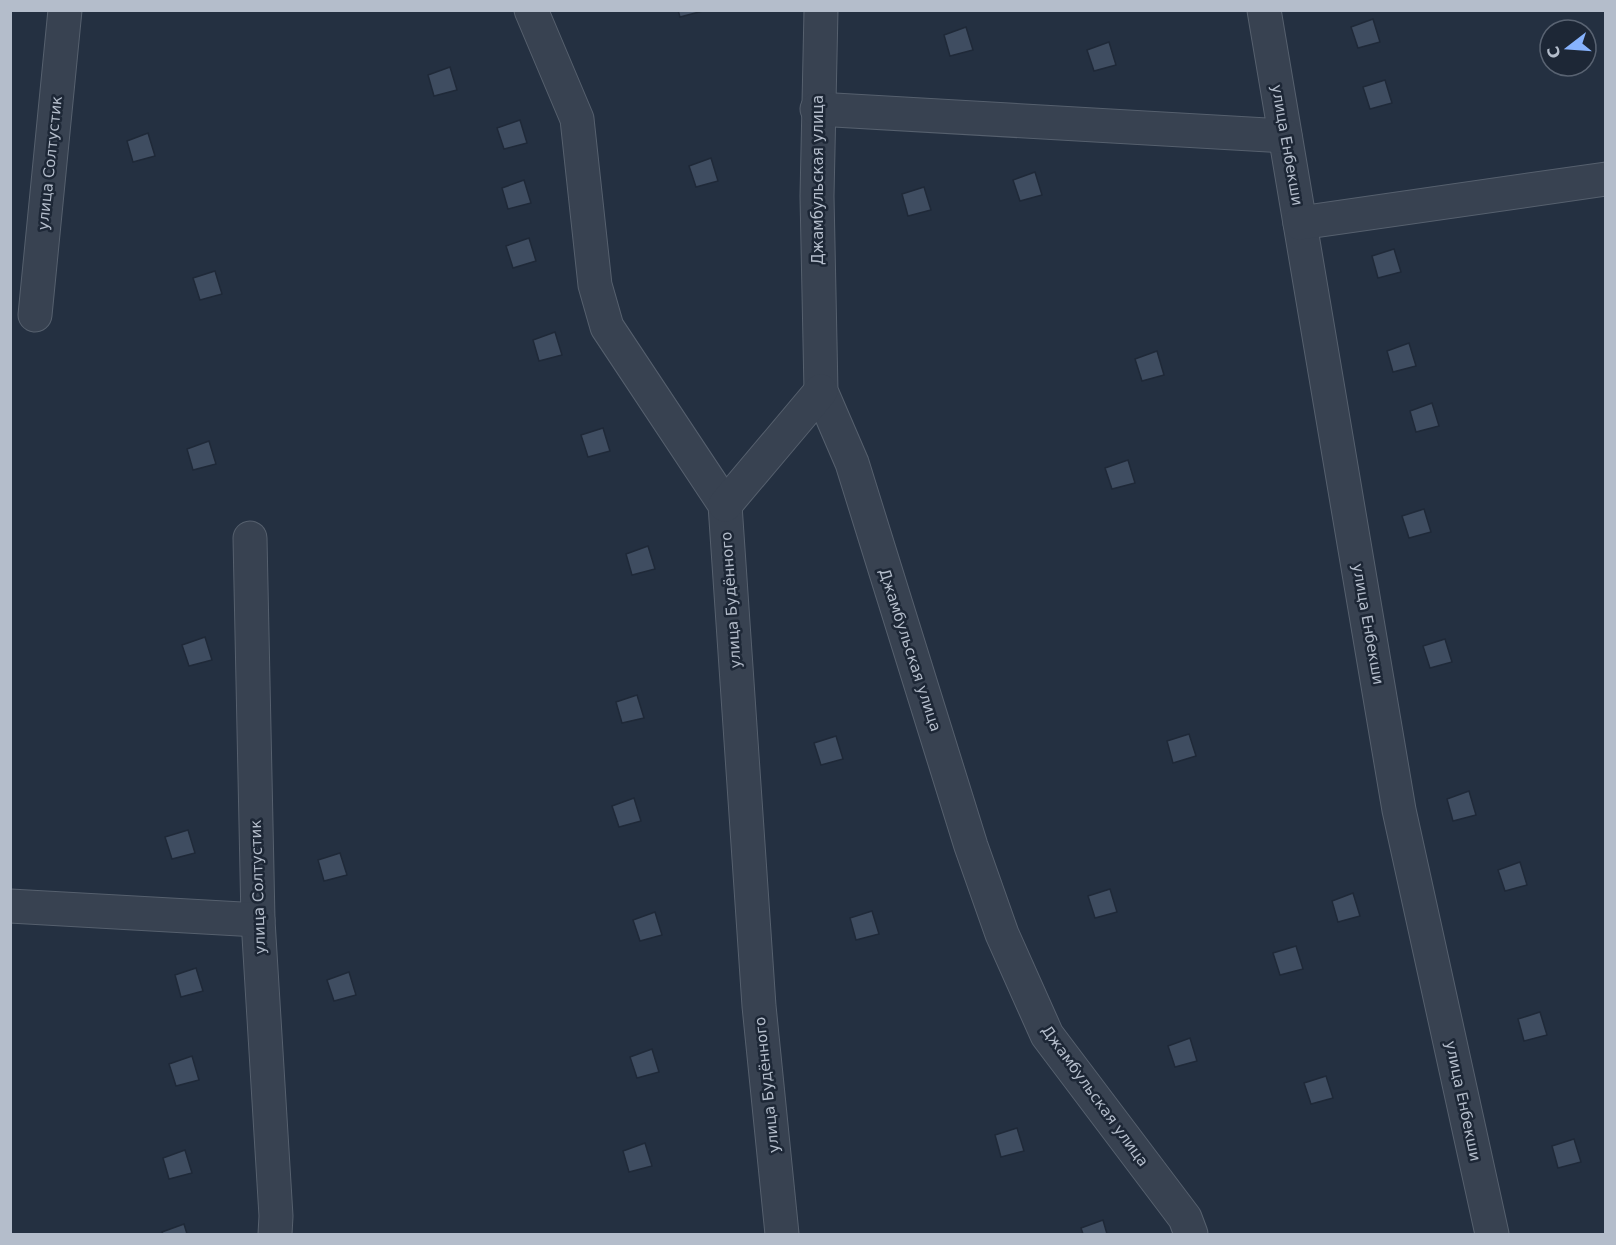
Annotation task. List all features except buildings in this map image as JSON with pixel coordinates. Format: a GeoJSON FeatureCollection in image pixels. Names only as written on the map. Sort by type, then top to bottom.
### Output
{"type":"FeatureCollection","features":[{"type":"Feature","properties":{"kind":"street","name":"улица Солтустик"},"geometry":{"type":"LineString","coordinates":[[35,315],[65,10]]}},
{"type":"Feature","properties":{"kind":"street","name":"улица Будённого"},"geometry":{"type":"LineString","coordinates":[[531,10],[577,119],[595,285],[608,327],[724,505],[759,1006],[782,1234]]}},
{"type":"Feature","properties":{"kind":"street","name":"Джамбульская улица"},"geometry":{"type":"LineString","coordinates":[[821,10],[817,109],[821,391],[852,463],[971,846],[1002,934],[1047,1035],[1185,1218],[1191,1234]]}},
{"type":"Feature","properties":{"kind":"street","name":"улица Енбекши"},"geometry":{"type":"LineString","coordinates":[[1264,10],[1399,810],[1492,1234]]}},
{"type":"Feature","properties":{"kind":"street"},"geometry":{"type":"LineString","coordinates":[[817,109],[1285,136]]}},
{"type":"Feature","properties":{"kind":"street"},"geometry":{"type":"LineString","coordinates":[[1300,224],[1605,179]]}},
{"type":"Feature","properties":{"kind":"street"},"geometry":{"type":"LineString","coordinates":[[724,505],[821,391]]}},
{"type":"Feature","properties":{"kind":"street","name":"улица Солтустик"},"geometry":{"type":"LineString","coordinates":[[250,538],[258,920],[276,1216],[274,1234]]}},
{"type":"Feature","properties":{"kind":"street"},"geometry":{"type":"LineString","coordinates":[[10,906],[258,920]]}}]}
